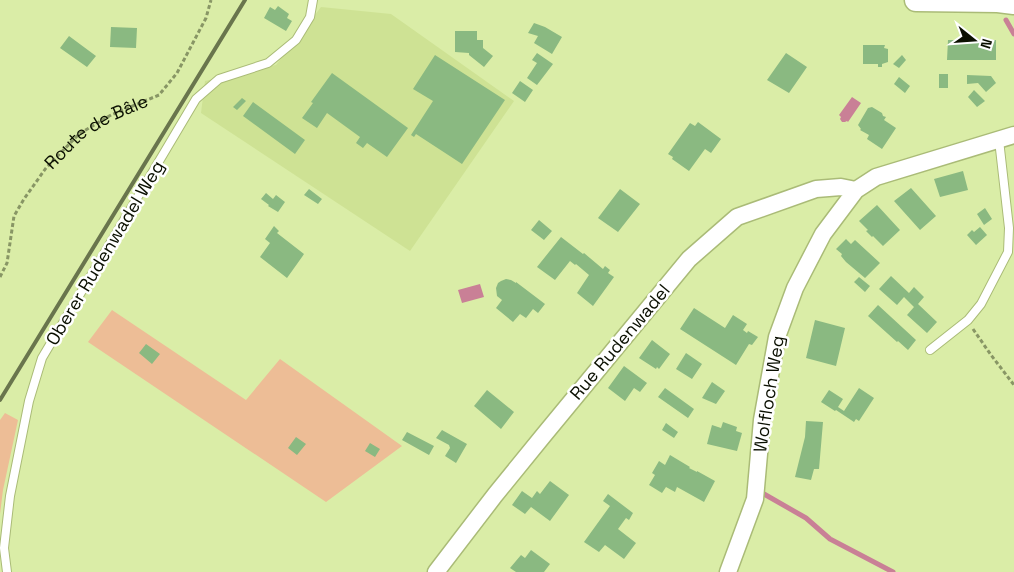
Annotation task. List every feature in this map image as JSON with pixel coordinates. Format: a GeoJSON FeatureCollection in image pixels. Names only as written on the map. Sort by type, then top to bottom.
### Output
{"type":"FeatureCollection","features":[{"type":"Feature","properties":{"kind":"main road"},"geometry":{"type":"LineString","coordinates":[[916,0],[1007,1]]}},
{"type":"Feature","properties":{"kind":"street","name":"Wolfloch Weg"},"geometry":{"type":"LineString","coordinates":[[728,572],[755,499],[762,420],[777,337],[795,288],[823,234],[856,190],[876,177],[1006,138]]}},
{"type":"Feature","properties":{"kind":"street","name":"Rue Rudenwadel"},"geometry":{"type":"LineString","coordinates":[[436,572],[513,473],[689,259],[737,218],[816,189],[841,187],[856,190]]}},
{"type":"Feature","properties":{"kind":"lane","name":"Oberer Rudenwadel Weg"},"geometry":{"type":"LineString","coordinates":[[7,572],[4,548],[10,496],[29,402],[42,358],[196,99],[219,79],[268,63],[296,40],[310,17],[313,0]]}},
{"type":"Feature","properties":{"kind":"lane"},"geometry":{"type":"LineString","coordinates":[[930,350],[968,320],[981,304],[1008,252],[1006,138]]}},
{"type":"Feature","properties":{"kind":"path","name":"Route de Bâle"},"geometry":{"type":"LineString","coordinates":[[0,277],[7,263],[14,216],[46,168],[79,134],[111,115],[159,95],[177,73],[206,18],[211,0]]}},
{"type":"Feature","properties":{"kind":"path"},"geometry":{"type":"LineString","coordinates":[[968,320],[1014,386]]}},
{"type":"Feature","properties":{"kind":"shaded area"},"geometry":{"type":"Polygon","coordinates":[[[321,7],[391,14],[514,101],[410,251],[201,113],[205,81],[276,65],[321,7]]]}},
{"type":"Feature","properties":{"kind":"shaded area"},"geometry":{"type":"Polygon","coordinates":[[[852,97],[861,103],[848,122],[842,122],[839,115],[852,97]]]}},
{"type":"Feature","properties":{"kind":"shaded area"},"geometry":{"type":"Polygon","coordinates":[[[480,284],[484,297],[462,303],[458,290],[480,284]]]}},
{"type":"Feature","properties":{"kind":"shaded area"},"geometry":{"type":"Polygon","coordinates":[[[112,310],[246,400],[280,359],[402,446],[326,502],[88,342],[112,310]]]}},
{"type":"Feature","properties":{"kind":"shaded area"},"geometry":{"type":"Polygon","coordinates":[[[5,413],[18,420],[3,490],[0,514],[0,420],[5,413]]]}},
{"type":"Feature","properties":{"kind":"building"},"geometry":{"type":"Polygon","coordinates":[[[278,6],[289,14],[287,18],[292,21],[286,31],[264,18],[270,7],[275,10],[278,6]]]}},
{"type":"Feature","properties":{"kind":"building"},"geometry":{"type":"Polygon","coordinates":[[[534,23],[562,37],[552,54],[534,43],[538,36],[528,33],[534,23]]]}},
{"type":"Feature","properties":{"kind":"building"},"geometry":{"type":"Polygon","coordinates":[[[111,27],[137,28],[136,48],[110,47],[111,27]]]}},
{"type":"Feature","properties":{"kind":"building"},"geometry":{"type":"Polygon","coordinates":[[[455,31],[477,31],[477,40],[483,40],[483,48],[493,56],[484,67],[469,53],[455,52],[455,31]]]}},
{"type":"Feature","properties":{"kind":"building"},"geometry":{"type":"Polygon","coordinates":[[[69,36],[96,56],[87,67],[60,48],[69,36]]]}},
{"type":"Feature","properties":{"kind":"building"},"geometry":{"type":"Polygon","coordinates":[[[948,40],[996,40],[996,60],[947,60],[948,40]]]}},
{"type":"Feature","properties":{"kind":"building"},"geometry":{"type":"Polygon","coordinates":[[[863,45],[885,45],[884,48],[888,49],[888,62],[882,64],[882,67],[878,67],[878,64],[863,64],[863,45]]]}},
{"type":"Feature","properties":{"kind":"building"},"geometry":{"type":"Polygon","coordinates":[[[537,53],[553,64],[537,85],[527,78],[537,63],[532,60],[537,53]]]}},
{"type":"Feature","properties":{"kind":"building"},"geometry":{"type":"Polygon","coordinates":[[[786,53],[807,67],[789,93],[767,80],[786,53]]]}},
{"type":"Feature","properties":{"kind":"building"},"geometry":{"type":"Polygon","coordinates":[[[435,55],[505,100],[462,164],[416,134],[414,137],[411,135],[433,101],[413,89],[435,55]]]}},
{"type":"Feature","properties":{"kind":"building"},"geometry":{"type":"Polygon","coordinates":[[[902,55],[906,60],[899,68],[893,64],[902,55]]]}},
{"type":"Feature","properties":{"kind":"building"},"geometry":{"type":"Polygon","coordinates":[[[332,73],[408,128],[387,157],[367,143],[363,148],[356,143],[360,137],[327,113],[317,128],[302,118],[332,73]]]}},
{"type":"Feature","properties":{"kind":"building"},"geometry":{"type":"Polygon","coordinates":[[[939,74],[948,74],[948,88],[939,88],[939,74]]]}},
{"type":"Feature","properties":{"kind":"building"},"geometry":{"type":"Polygon","coordinates":[[[967,75],[991,76],[996,83],[986,92],[978,83],[967,84],[967,75]]]}},
{"type":"Feature","properties":{"kind":"building"},"geometry":{"type":"Polygon","coordinates":[[[899,77],[910,86],[905,93],[894,84],[899,77]]]}},
{"type":"Feature","properties":{"kind":"building"},"geometry":{"type":"Polygon","coordinates":[[[520,81],[533,90],[525,102],[512,93],[520,81]]]}},
{"type":"Feature","properties":{"kind":"building"},"geometry":{"type":"Polygon","coordinates":[[[974,90],[985,101],[977,107],[968,97],[974,90]]]}},
{"type":"Feature","properties":{"kind":"building"},"geometry":{"type":"Polygon","coordinates":[[[242,98],[246,101],[237,110],[233,107],[242,98]]]}},
{"type":"Feature","properties":{"kind":"building"},"geometry":{"type":"Polygon","coordinates":[[[253,102],[305,140],[295,154],[243,116],[253,102]]]}},
{"type":"Feature","properties":{"kind":"building"},"geometry":{"type":"Polygon","coordinates":[[[872,107],[882,113],[886,117],[884,120],[896,128],[882,149],[867,139],[869,135],[860,130],[858,125],[868,108],[872,107]]]}},
{"type":"Feature","properties":{"kind":"building"},"geometry":{"type":"Polygon","coordinates":[[[698,122],[721,139],[711,153],[705,149],[689,171],[668,154],[690,123],[695,126],[698,122]]]}},
{"type":"Feature","properties":{"kind":"building"},"geometry":{"type":"Polygon","coordinates":[[[963,171],[968,190],[940,197],[934,179],[963,171]]]}},
{"type":"Feature","properties":{"kind":"building"},"geometry":{"type":"Polygon","coordinates":[[[911,188],[936,216],[920,230],[894,201],[911,188]]]}},
{"type":"Feature","properties":{"kind":"building"},"geometry":{"type":"Polygon","coordinates":[[[309,189],[322,199],[318,204],[304,195],[309,189]]]}},
{"type":"Feature","properties":{"kind":"building"},"geometry":{"type":"Polygon","coordinates":[[[620,189],[640,204],[618,232],[598,218],[620,189]]]}},
{"type":"Feature","properties":{"kind":"building"},"geometry":{"type":"Polygon","coordinates":[[[266,193],[273,199],[276,195],[285,202],[278,212],[261,199],[266,193]]]}},
{"type":"Feature","properties":{"kind":"building"},"geometry":{"type":"Polygon","coordinates":[[[877,205],[900,230],[883,246],[866,231],[868,230],[859,221],[877,205]]]}},
{"type":"Feature","properties":{"kind":"building"},"geometry":{"type":"Polygon","coordinates":[[[985,208],[992,219],[984,225],[977,214],[985,208]]]}},
{"type":"Feature","properties":{"kind":"building"},"geometry":{"type":"Polygon","coordinates":[[[539,220],[552,231],[544,240],[531,230],[539,220]]]}},
{"type":"Feature","properties":{"kind":"building"},"geometry":{"type":"Polygon","coordinates":[[[274,226],[279,231],[277,233],[304,254],[287,278],[260,257],[270,243],[265,239],[274,226]]]}},
{"type":"Feature","properties":{"kind":"building"},"geometry":{"type":"Polygon","coordinates":[[[980,227],[987,235],[976,245],[967,235],[972,230],[974,232],[980,227]]]}},
{"type":"Feature","properties":{"kind":"building"},"geometry":{"type":"Polygon","coordinates":[[[561,237],[603,269],[605,266],[610,270],[608,273],[614,277],[593,306],[577,293],[589,275],[576,264],[570,261],[555,280],[537,267],[561,237]]]}},
{"type":"Feature","properties":{"kind":"building"},"geometry":{"type":"Polygon","coordinates":[[[846,239],[851,244],[855,240],[880,263],[865,278],[846,262],[841,256],[842,254],[836,249],[846,239]]]}},
{"type":"Feature","properties":{"kind":"building"},"geometry":{"type":"Polygon","coordinates":[[[891,276],[909,293],[914,287],[924,297],[918,304],[937,322],[927,333],[907,315],[914,307],[904,297],[897,305],[879,289],[891,276]]]}},
{"type":"Feature","properties":{"kind":"building"},"geometry":{"type":"Polygon","coordinates":[[[859,277],[870,286],[865,292],[854,282],[859,277]]]}},
{"type":"Feature","properties":{"kind":"building"},"geometry":{"type":"Polygon","coordinates":[[[506,279],[516,282],[545,304],[538,313],[533,309],[526,318],[520,314],[513,322],[496,308],[502,300],[497,296],[496,288],[498,283],[506,279]]]}},
{"type":"Feature","properties":{"kind":"building"},"geometry":{"type":"Polygon","coordinates":[[[878,305],[916,340],[908,350],[868,316],[878,305]]]}},
{"type":"Feature","properties":{"kind":"building"},"geometry":{"type":"Polygon","coordinates":[[[694,308],[725,328],[733,315],[747,324],[743,330],[758,337],[752,345],[749,344],[736,365],[680,329],[694,308]]]}},
{"type":"Feature","properties":{"kind":"building"},"geometry":{"type":"Polygon","coordinates":[[[815,320],[845,328],[836,366],[806,358],[815,320]]]}},
{"type":"Feature","properties":{"kind":"building"},"geometry":{"type":"Polygon","coordinates":[[[652,340],[670,354],[659,369],[639,358],[652,340]]]}},
{"type":"Feature","properties":{"kind":"building"},"geometry":{"type":"Polygon","coordinates":[[[146,344],[160,354],[152,364],[139,353],[146,344]]]}},
{"type":"Feature","properties":{"kind":"building"},"geometry":{"type":"Polygon","coordinates":[[[686,353],[702,364],[692,379],[676,369],[686,353]]]}},
{"type":"Feature","properties":{"kind":"building"},"geometry":{"type":"Polygon","coordinates":[[[624,366],[647,383],[640,392],[634,388],[625,401],[608,388],[624,366]]]}},
{"type":"Feature","properties":{"kind":"building"},"geometry":{"type":"Polygon","coordinates":[[[712,382],[725,391],[716,404],[702,398],[712,382]]]}},
{"type":"Feature","properties":{"kind":"building"},"geometry":{"type":"Polygon","coordinates":[[[665,388],[694,409],[688,418],[658,397],[665,388]]]}},
{"type":"Feature","properties":{"kind":"building"},"geometry":{"type":"Polygon","coordinates":[[[859,388],[874,398],[859,421],[856,419],[854,422],[821,402],[829,390],[843,399],[838,407],[844,411],[859,388]]]}},
{"type":"Feature","properties":{"kind":"building"},"geometry":{"type":"Polygon","coordinates":[[[487,390],[514,412],[501,429],[474,406],[487,390]]]}},
{"type":"Feature","properties":{"kind":"building"},"geometry":{"type":"Polygon","coordinates":[[[806,421],[823,422],[819,469],[814,469],[811,480],[795,477],[805,437],[806,421]]]}},
{"type":"Feature","properties":{"kind":"building"},"geometry":{"type":"Polygon","coordinates":[[[723,422],[737,427],[736,431],[742,433],[737,451],[707,444],[712,425],[721,428],[723,422]]]}},
{"type":"Feature","properties":{"kind":"building"},"geometry":{"type":"Polygon","coordinates":[[[666,423],[678,432],[674,438],[662,430],[666,423]]]}},
{"type":"Feature","properties":{"kind":"building"},"geometry":{"type":"Polygon","coordinates":[[[442,430],[467,444],[456,463],[445,456],[450,448],[449,445],[436,438],[442,430]]]}},
{"type":"Feature","properties":{"kind":"building"},"geometry":{"type":"Polygon","coordinates":[[[407,432],[434,446],[429,455],[402,440],[407,432]]]}},
{"type":"Feature","properties":{"kind":"building"},"geometry":{"type":"Polygon","coordinates":[[[296,437],[306,444],[297,455],[288,448],[296,437]]]}},
{"type":"Feature","properties":{"kind":"building"},"geometry":{"type":"Polygon","coordinates":[[[370,443],[380,449],[375,457],[365,451],[370,443]]]}},
{"type":"Feature","properties":{"kind":"building"},"geometry":{"type":"Polygon","coordinates":[[[670,455],[689,468],[715,481],[704,502],[677,487],[675,492],[666,487],[662,493],[649,485],[655,475],[652,473],[659,461],[665,465],[670,455]]]}},
{"type":"Feature","properties":{"kind":"building"},"geometry":{"type":"Polygon","coordinates":[[[550,481],[569,495],[550,521],[531,507],[525,514],[512,505],[522,491],[532,498],[537,491],[540,494],[550,481]]]}},
{"type":"Feature","properties":{"kind":"building"},"geometry":{"type":"Polygon","coordinates":[[[608,494],[633,513],[629,520],[626,518],[618,529],[636,543],[624,559],[605,545],[599,552],[584,542],[610,506],[603,501],[608,494]]]}},
{"type":"Feature","properties":{"kind":"building"},"geometry":{"type":"Polygon","coordinates":[[[531,550],[550,564],[544,572],[516,572],[510,568],[521,555],[525,558],[531,550]]]}},
{"type":"Feature","properties":{"kind":"waterway"},"geometry":{"type":"LineString","coordinates":[[1006,20],[1014,34]]}},
{"type":"Feature","properties":{"kind":"waterway"},"geometry":{"type":"LineString","coordinates":[[764,494],[806,518],[830,539],[893,572]]}},
{"type":"Feature","properties":{"kind":"railway"},"geometry":{"type":"LineString","coordinates":[[0,400],[245,0]]}}]}
